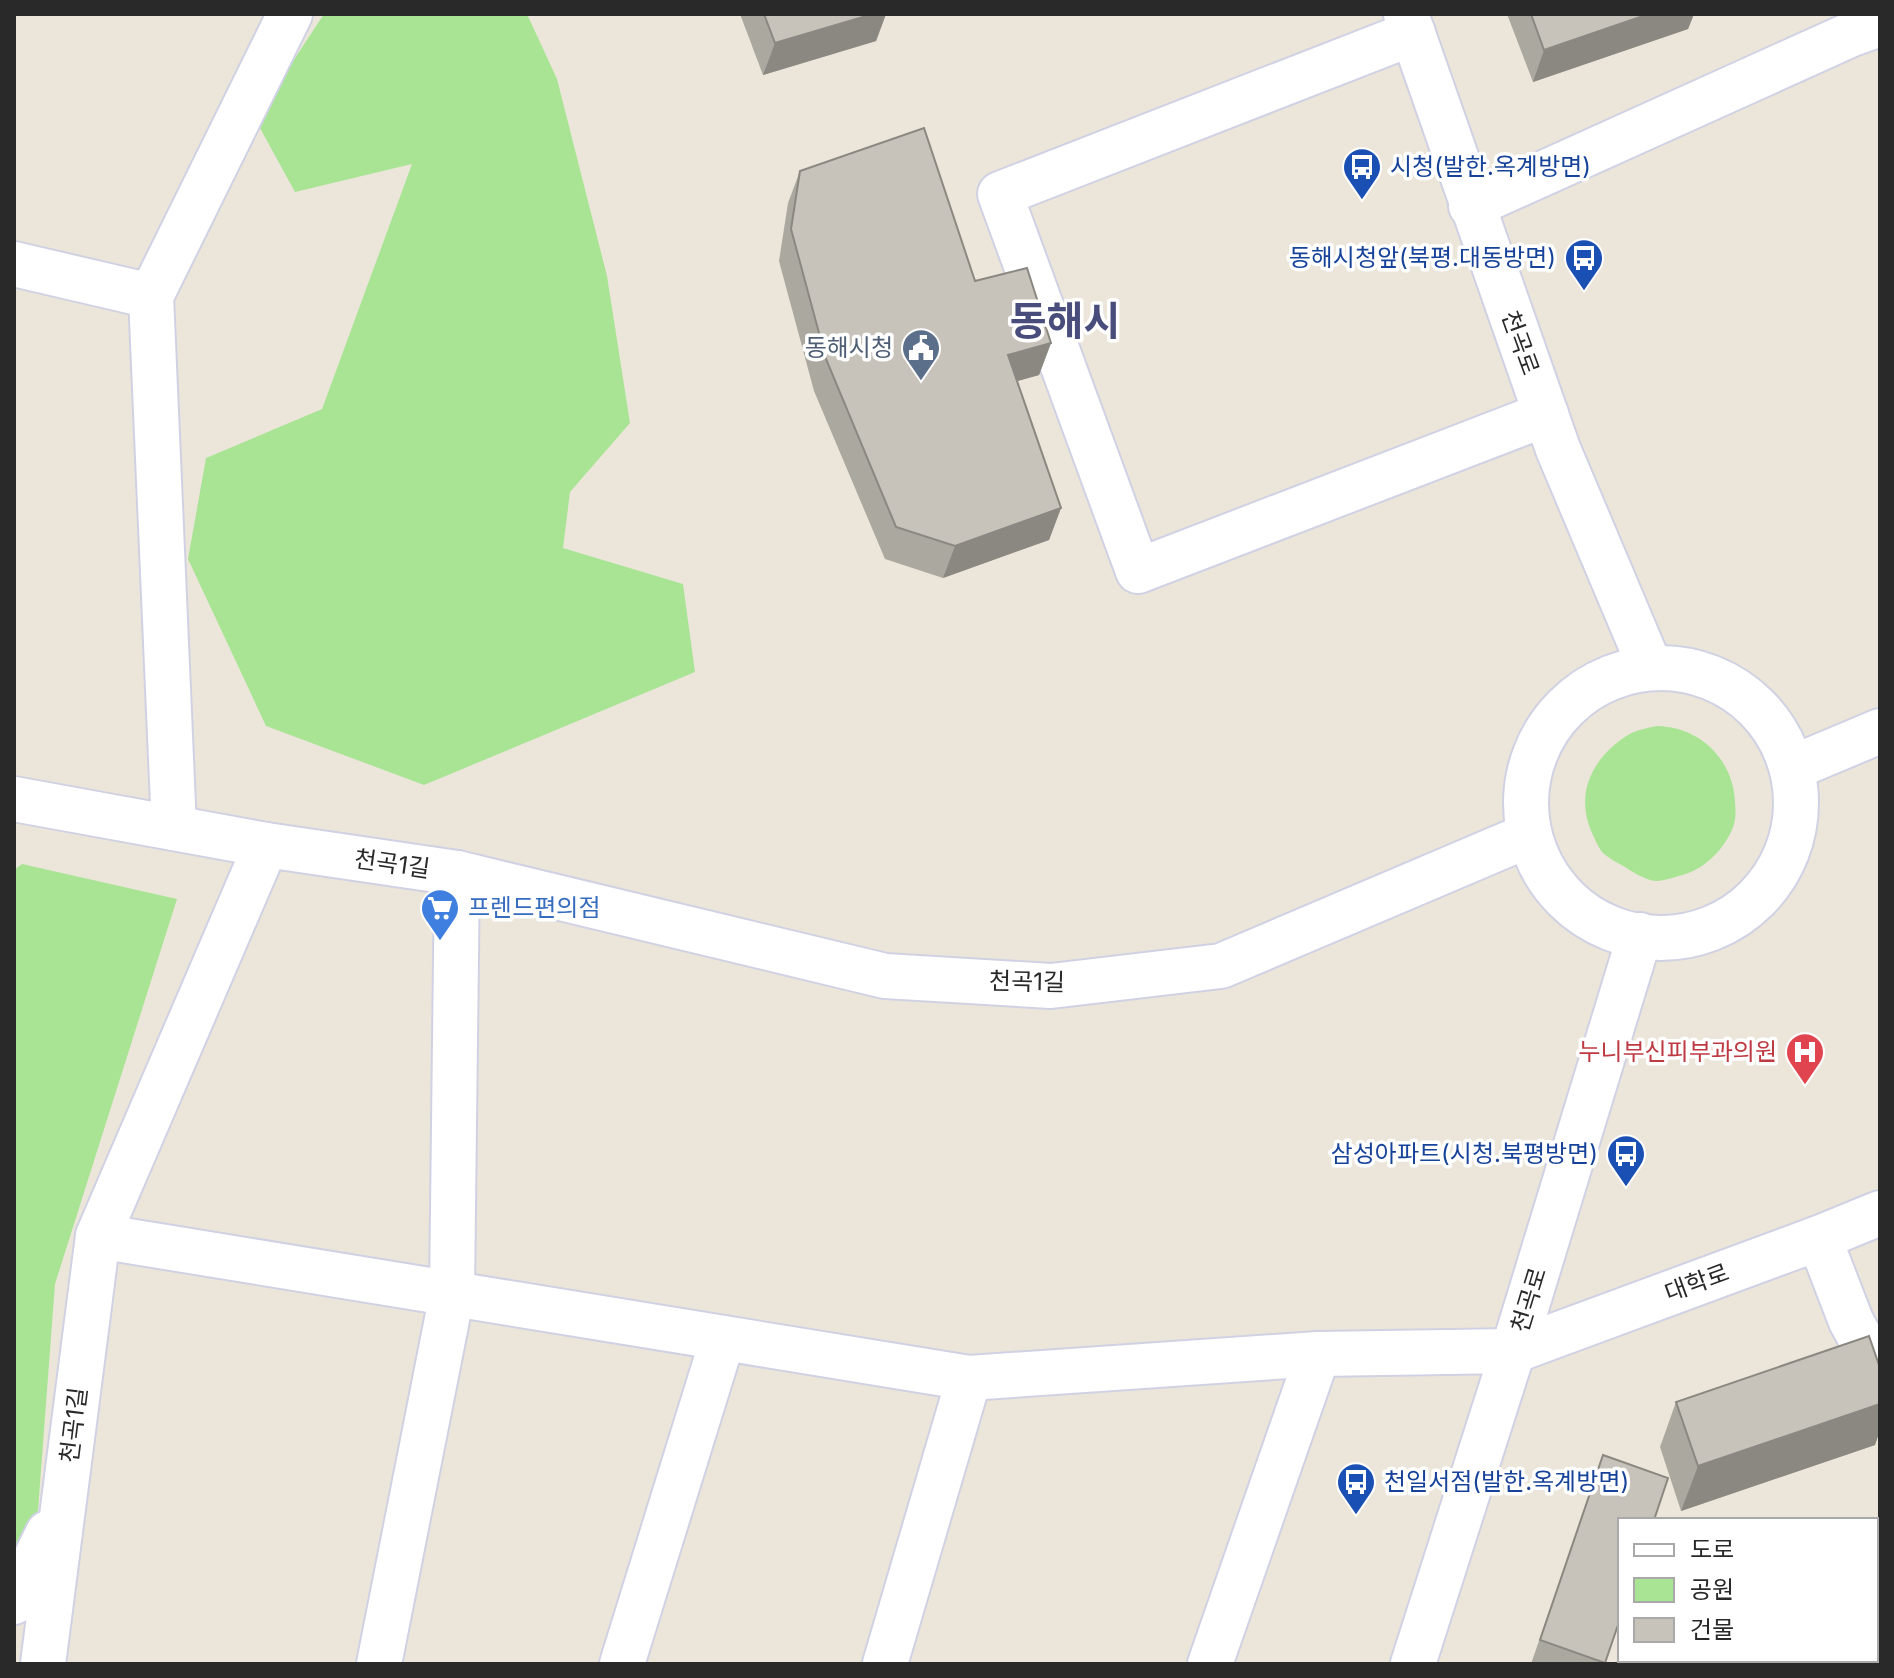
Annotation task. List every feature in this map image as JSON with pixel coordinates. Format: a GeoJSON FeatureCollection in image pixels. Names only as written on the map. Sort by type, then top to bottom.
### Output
{"type":"FeatureCollection","features":[{"type":"Feature","properties":{"kind":"street"},"geometry":{"type":"LineString","coordinates":[[174,828],[151,296],[290,14]]}},
{"type":"Feature","properties":{"kind":"street"},"geometry":{"type":"LineString","coordinates":[[1409,24],[1000,194],[1138,571],[1546,414]]}},
{"type":"Feature","properties":{"kind":"street","name":"천곡로"},"geometry":{"type":"LineString","coordinates":[[1409,24],[1546,414],[1650,667]]}},
{"type":"Feature","properties":{"kind":"street"},"geometry":{"type":"LineString","coordinates":[[1471,206],[1880,24]]}},
{"type":"Feature","properties":{"kind":"street"},"geometry":{"type":"LineString","coordinates":[[14,264],[151,296]]}},
{"type":"Feature","properties":{"kind":"street"},"geometry":{"type":"LineString","coordinates":[[1650,667],[1677,667],[1722,681],[1761,710],[1792,768],[1795,822],[1786,856],[1761,896],[1716,928],[1671,939],[1620,933],[1566,902],[1547,879],[1529,835],[1526,785],[1532,758],[1555,717],[1603,679],[1650,667]]}},
{"type":"Feature","properties":{"kind":"street"},"geometry":{"type":"LineString","coordinates":[[1792,768],[1880,731]]}},
{"type":"Feature","properties":{"kind":"street"},"geometry":{"type":"LineString","coordinates":[[14,799],[266,845]]}},
{"type":"Feature","properties":{"kind":"street","name":"천곡1길"},"geometry":{"type":"LineString","coordinates":[[43,1664],[98,1236],[266,845],[457,873],[885,976],[1051,986],[1221,966],[1529,835]]}},
{"type":"Feature","properties":{"kind":"street"},"geometry":{"type":"LineString","coordinates":[[379,1664],[452,1294],[457,873]]}},
{"type":"Feature","properties":{"kind":"street","name":"천곡로"},"geometry":{"type":"LineString","coordinates":[[1413,1664],[1513,1351],[1640,935]]}},
{"type":"Feature","properties":{"kind":"street","name":"대학로"},"geometry":{"type":"LineString","coordinates":[[98,1236],[969,1378],[1318,1354],[1513,1351],[1880,1213]]}},
{"type":"Feature","properties":{"kind":"street"},"geometry":{"type":"LineString","coordinates":[[1819,1238],[1851,1321],[1880,1374]]}},
{"type":"Feature","properties":{"kind":"street"},"geometry":{"type":"LineString","coordinates":[[622,1664],[723,1338]]}},
{"type":"Feature","properties":{"kind":"street"},"geometry":{"type":"LineString","coordinates":[[1210,1664],[1318,1354]]}},
{"type":"Feature","properties":{"kind":"street"},"geometry":{"type":"LineString","coordinates":[[885,1664],[969,1378]]}},
{"type":"Feature","properties":{"kind":"street"},"geometry":{"type":"LineString","coordinates":[[14,1602],[64,1503]]}},
{"type":"Feature","properties":{"kind":"green space"},"geometry":{"type":"Polygon","coordinates":[[[324,14],[527,14],[557,79],[607,276],[630,423],[570,492],[563,548],[683,584],[695,672],[424,785],[266,726],[188,559],[206,458],[322,409],[412,164],[295,192],[255,119],[324,14]]]}},
{"type":"Feature","properties":{"kind":"green space"},"geometry":{"type":"Polygon","coordinates":[[[1657,726],[1687,732],[1711,748],[1728,772],[1736,810],[1731,832],[1711,859],[1690,872],[1658,881],[1641,876],[1604,854],[1592,833],[1585,804],[1590,777],[1605,754],[1631,733],[1657,726]]]}},
{"type":"Feature","properties":{"kind":"green space"},"geometry":{"type":"Polygon","coordinates":[[[22,864],[177,899],[55,1284],[38,1510],[14,1551],[14,870],[22,864]]]}},
{"type":"Feature","properties":{"kind":"building"},"geometry":{"type":"Polygon","coordinates":[[[764,14],[873,14],[775,43],[764,14]]]}},
{"type":"Feature","properties":{"kind":"building"},"geometry":{"type":"Polygon","coordinates":[[[1531,14],[1649,14],[1544,50],[1531,14]]]}},
{"type":"Feature","properties":{"kind":"building"},"geometry":{"type":"Polygon","coordinates":[[[924,128],[975,281],[1027,268],[1051,343],[1008,355],[1061,508],[955,546],[896,527],[826,359],[791,229],[800,171],[924,128]]]}},
{"type":"Feature","properties":{"kind":"building"},"geometry":{"type":"Polygon","coordinates":[[[1869,1336],[1880,1368],[1880,1404],[1698,1466],[1676,1402],[1869,1336]]]}},
{"type":"Feature","properties":{"kind":"building"},"geometry":{"type":"Polygon","coordinates":[[[1603,1455],[1668,1478],[1655,1518],[1618,1518],[1618,1625],[1605,1663],[1540,1640],[1603,1455]]]}},
{"type":"Feature","properties":{"kind":"place","name":"시청(발한.옥계방면)"},"geometry":{"type":"Point","coordinates":[1362,201]}},
{"type":"Feature","properties":{"kind":"place","name":"동해시청앞(북평.대동방면)"},"geometry":{"type":"Point","coordinates":[1584,292]}},
{"type":"Feature","properties":{"kind":"place","name":"동해시청"},"geometry":{"type":"Point","coordinates":[921,382]}},
{"type":"Feature","properties":{"kind":"place","name":"프렌드편의점"},"geometry":{"type":"Point","coordinates":[440,942]}},
{"type":"Feature","properties":{"kind":"place","name":"누니부신피부과의원"},"geometry":{"type":"Point","coordinates":[1805,1086]}},
{"type":"Feature","properties":{"kind":"place","name":"삼성아파트(시청.북평방면)"},"geometry":{"type":"Point","coordinates":[1626,1188]}},
{"type":"Feature","properties":{"kind":"place","name":"천일서점(발한.옥계방면)"},"geometry":{"type":"Point","coordinates":[1356,1516]}},
{"type":"Feature","properties":{"kind":"district","name":"동해시"},"geometry":{"type":"Point","coordinates":[1065,321]}}]}
